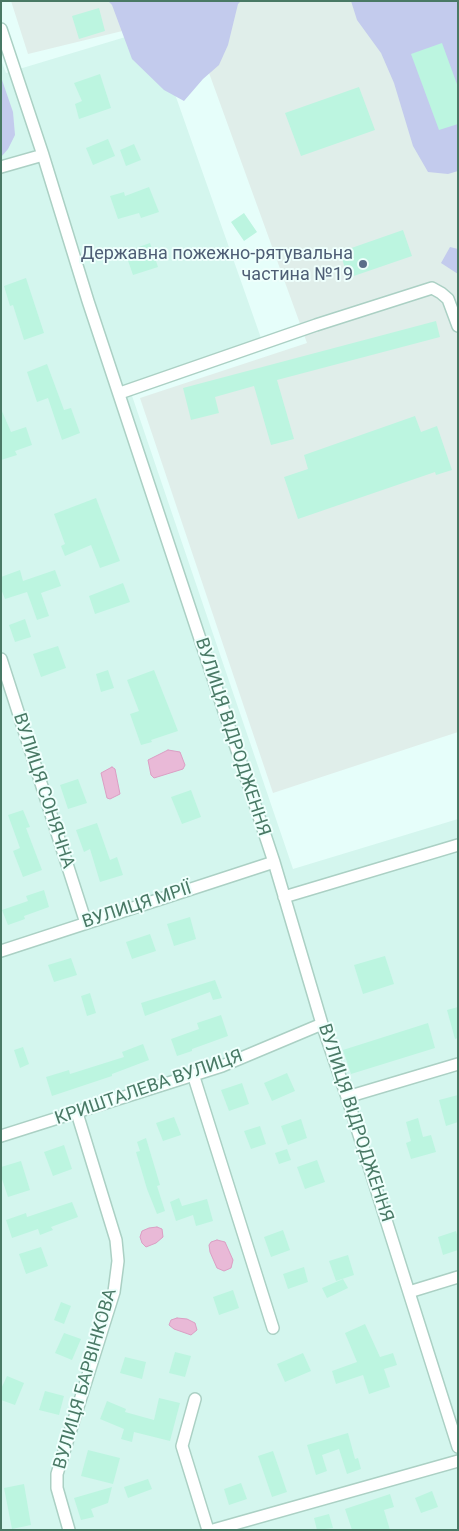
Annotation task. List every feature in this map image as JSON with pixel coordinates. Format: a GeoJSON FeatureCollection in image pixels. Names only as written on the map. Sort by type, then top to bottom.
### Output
{"type":"FeatureCollection","features":[{"type":"Feature","properties":{"kind":"street","name":"ВУЛИЦЯ ВІДРОДЖЕННЯ"},"geometry":{"type":"LineString","coordinates":[[1,29],[43,155],[88,301],[274,862],[322,1024],[458,1447]]}},
{"type":"Feature","properties":{"kind":"street"},"geometry":{"type":"LineString","coordinates":[[1,167],[43,155]]}},
{"type":"Feature","properties":{"kind":"street"},"geometry":{"type":"LineString","coordinates":[[120,393],[316,325],[432,288],[448,300],[458,326]]}},
{"type":"Feature","properties":{"kind":"street","name":"ВУЛИЦЯ СОНЯЧНА"},"geometry":{"type":"LineString","coordinates":[[1,659],[86,922]]}},
{"type":"Feature","properties":{"kind":"street"},"geometry":{"type":"LineString","coordinates":[[284,897],[458,845]]}},
{"type":"Feature","properties":{"kind":"street","name":"ВУЛИЦЯ МРІЇ"},"geometry":{"type":"LineString","coordinates":[[1,951],[274,862]]}},
{"type":"Feature","properties":{"kind":"street","name":"КРИШТАЛЕВА ВУЛИЦЯ"},"geometry":{"type":"LineString","coordinates":[[1,1136],[222,1066],[322,1024]]}},
{"type":"Feature","properties":{"kind":"street"},"geometry":{"type":"LineString","coordinates":[[347,1097],[458,1064]]}},
{"type":"Feature","properties":{"kind":"street"},"geometry":{"type":"LineString","coordinates":[[194,1074],[273,1328]]}},
{"type":"Feature","properties":{"kind":"street","name":"ВУЛИЦЯ БАРВІНКОВА"},"geometry":{"type":"LineString","coordinates":[[68,1530],[57,1488],[58,1474],[114,1292],[118,1261],[116,1240],[77,1113]]}},
{"type":"Feature","properties":{"kind":"street"},"geometry":{"type":"LineString","coordinates":[[409,1292],[458,1277]]}},
{"type":"Feature","properties":{"kind":"street"},"geometry":{"type":"LineString","coordinates":[[196,1399],[182,1446],[208,1530]]}},
{"type":"Feature","properties":{"kind":"street"},"geometry":{"type":"LineString","coordinates":[[213,1530],[458,1460]]}},
{"type":"Feature","properties":{"kind":"shaded area"},"geometry":{"type":"Polygon","coordinates":[[[11,1],[458,1],[458,732],[273,793],[140,398],[307,343],[188,15],[28,54],[11,1]]]}},
{"type":"Feature","properties":{"kind":"shaded area"},"geometry":{"type":"Polygon","coordinates":[[[108,1],[241,1],[238,4],[228,45],[219,65],[203,79],[184,101],[164,90],[132,59],[112,5],[108,1]]]}},
{"type":"Feature","properties":{"kind":"shaded area"},"geometry":{"type":"Polygon","coordinates":[[[351,1],[458,1],[458,171],[448,174],[428,172],[413,146],[394,83],[381,53],[357,20],[351,1]]]}},
{"type":"Feature","properties":{"kind":"shaded area"},"geometry":{"type":"Polygon","coordinates":[[[152,29],[261,338],[128,384],[293,869],[458,819],[458,1530],[1,1530],[1,60],[6,73],[152,29]]]}},
{"type":"Feature","properties":{"kind":"shaded area"},"geometry":{"type":"Polygon","coordinates":[[[1,77],[13,112],[15,135],[8,149],[1,157],[1,77]]]}},
{"type":"Feature","properties":{"kind":"shaded area"},"geometry":{"type":"Polygon","coordinates":[[[450,247],[458,249],[458,274],[441,263],[450,247]]]}},
{"type":"Feature","properties":{"kind":"shaded area"},"geometry":{"type":"Polygon","coordinates":[[[168,750],[180,752],[185,765],[183,769],[154,778],[151,775],[148,760],[168,750]]]}},
{"type":"Feature","properties":{"kind":"shaded area"},"geometry":{"type":"Polygon","coordinates":[[[112,767],[115,769],[120,794],[110,799],[107,798],[101,773],[112,767]]]}},
{"type":"Feature","properties":{"kind":"shaded area"},"geometry":{"type":"Polygon","coordinates":[[[157,1227],[162,1229],[163,1237],[156,1243],[146,1247],[140,1237],[142,1231],[157,1227]]]}},
{"type":"Feature","properties":{"kind":"shaded area"},"geometry":{"type":"Polygon","coordinates":[[[217,1240],[225,1242],[233,1260],[231,1268],[224,1271],[217,1268],[210,1252],[209,1245],[217,1240]]]}},
{"type":"Feature","properties":{"kind":"shaded area"},"geometry":{"type":"Polygon","coordinates":[[[177,1318],[187,1319],[195,1323],[197,1330],[191,1335],[174,1329],[169,1325],[171,1320],[177,1318]]]}},
{"type":"Feature","properties":{"kind":"building"},"geometry":{"type":"Polygon","coordinates":[[[99,8],[105,31],[79,39],[72,16],[99,8]]]}},
{"type":"Feature","properties":{"kind":"building"},"geometry":{"type":"Polygon","coordinates":[[[442,43],[458,87],[458,124],[439,130],[411,54],[442,43]]]}},
{"type":"Feature","properties":{"kind":"building"},"geometry":{"type":"Polygon","coordinates":[[[100,74],[111,108],[79,119],[75,104],[82,101],[74,83],[100,74]]]}},
{"type":"Feature","properties":{"kind":"building"},"geometry":{"type":"Polygon","coordinates":[[[359,87],[375,130],[301,156],[285,113],[359,87]]]}},
{"type":"Feature","properties":{"kind":"building"},"geometry":{"type":"Polygon","coordinates":[[[108,139],[115,156],[93,165],[86,148],[108,139]]]}},
{"type":"Feature","properties":{"kind":"building"},"geometry":{"type":"Polygon","coordinates":[[[134,144],[141,160],[126,166],[120,150],[134,144]]]}},
{"type":"Feature","properties":{"kind":"building"},"geometry":{"type":"Polygon","coordinates":[[[149,187],[159,212],[141,218],[139,213],[118,219],[110,196],[124,192],[125,196],[149,187]]]}},
{"type":"Feature","properties":{"kind":"building"},"geometry":{"type":"Polygon","coordinates":[[[244,213],[257,232],[244,241],[231,222],[244,213]]]}},
{"type":"Feature","properties":{"kind":"building"},"geometry":{"type":"Polygon","coordinates":[[[403,230],[412,256],[348,278],[340,252],[403,230]]]}},
{"type":"Feature","properties":{"kind":"building"},"geometry":{"type":"Polygon","coordinates":[[[150,243],[158,267],[133,275],[125,252],[150,243]]]}},
{"type":"Feature","properties":{"kind":"building"},"geometry":{"type":"Polygon","coordinates":[[[26,278],[44,333],[24,340],[13,305],[10,306],[4,286],[26,278]]]}},
{"type":"Feature","properties":{"kind":"building"},"geometry":{"type":"Polygon","coordinates":[[[436,321],[440,337],[277,380],[294,439],[271,445],[254,386],[215,397],[219,413],[191,420],[183,388],[436,321]]]}},
{"type":"Feature","properties":{"kind":"building"},"geometry":{"type":"Polygon","coordinates":[[[47,364],[64,410],[71,408],[80,433],[62,440],[48,398],[37,402],[27,372],[47,364]]]}},
{"type":"Feature","properties":{"kind":"building"},"geometry":{"type":"Polygon","coordinates":[[[1,409],[11,432],[26,427],[32,445],[15,451],[17,455],[1,460],[1,409]]]}},
{"type":"Feature","properties":{"kind":"building"},"geometry":{"type":"Polygon","coordinates":[[[415,416],[421,432],[437,426],[452,470],[436,475],[435,472],[298,519],[284,477],[308,469],[304,455],[415,416]]]}},
{"type":"Feature","properties":{"kind":"building"},"geometry":{"type":"Polygon","coordinates":[[[96,498],[120,561],[100,568],[91,545],[65,556],[61,546],[65,544],[54,514],[96,498]]]}},
{"type":"Feature","properties":{"kind":"building"},"geometry":{"type":"Polygon","coordinates":[[[20,570],[23,581],[55,570],[61,586],[41,593],[49,616],[37,620],[27,592],[5,599],[1,589],[1,577],[20,570]]]}},
{"type":"Feature","properties":{"kind":"building"},"geometry":{"type":"Polygon","coordinates":[[[123,583],[130,602],[95,614],[89,596],[123,583]]]}},
{"type":"Feature","properties":{"kind":"building"},"geometry":{"type":"Polygon","coordinates":[[[25,619],[31,637],[15,642],[9,625],[25,619]]]}},
{"type":"Feature","properties":{"kind":"building"},"geometry":{"type":"Polygon","coordinates":[[[58,646],[66,668],[41,677],[33,654],[58,646]]]}},
{"type":"Feature","properties":{"kind":"building"},"geometry":{"type":"Polygon","coordinates":[[[108,670],[114,688],[101,692],[96,674],[108,670]]]}},
{"type":"Feature","properties":{"kind":"building"},"geometry":{"type":"Polygon","coordinates":[[[154,670],[178,731],[141,745],[130,714],[139,711],[127,680],[154,670]]]}},
{"type":"Feature","properties":{"kind":"building"},"geometry":{"type":"Polygon","coordinates":[[[78,779],[87,803],[68,809],[60,785],[78,779]]]}},
{"type":"Feature","properties":{"kind":"building"},"geometry":{"type":"Polygon","coordinates":[[[191,790],[201,817],[182,824],[171,797],[191,790]]]}},
{"type":"Feature","properties":{"kind":"building"},"geometry":{"type":"Polygon","coordinates":[[[23,810],[30,827],[26,828],[42,870],[23,877],[13,851],[20,848],[8,815],[23,810]]]}},
{"type":"Feature","properties":{"kind":"building"},"geometry":{"type":"Polygon","coordinates":[[[97,823],[110,860],[117,857],[123,875],[100,882],[90,849],[84,852],[76,830],[97,823]]]}},
{"type":"Feature","properties":{"kind":"building"},"geometry":{"type":"Polygon","coordinates":[[[44,890],[49,907],[24,916],[25,919],[8,925],[2,910],[28,901],[26,896],[44,890]]]}},
{"type":"Feature","properties":{"kind":"building"},"geometry":{"type":"Polygon","coordinates":[[[190,917],[196,939],[174,946],[167,924],[190,917]]]}},
{"type":"Feature","properties":{"kind":"building"},"geometry":{"type":"Polygon","coordinates":[[[150,934],[156,951],[132,959],[126,942],[150,934]]]}},
{"type":"Feature","properties":{"kind":"building"},"geometry":{"type":"Polygon","coordinates":[[[385,956],[394,984],[363,994],[354,965],[385,956]]]}},
{"type":"Feature","properties":{"kind":"building"},"geometry":{"type":"Polygon","coordinates":[[[71,958],[77,975],[54,982],[48,965],[71,958]]]}},
{"type":"Feature","properties":{"kind":"building"},"geometry":{"type":"Polygon","coordinates":[[[215,980],[222,998],[213,1000],[210,992],[145,1016],[141,1003],[215,980]]]}},
{"type":"Feature","properties":{"kind":"building"},"geometry":{"type":"Polygon","coordinates":[[[90,993],[96,1013],[87,1016],[81,996],[90,993]]]}},
{"type":"Feature","properties":{"kind":"building"},"geometry":{"type":"Polygon","coordinates":[[[458,1007],[458,1038],[455,1039],[447,1010],[458,1007]]]}},
{"type":"Feature","properties":{"kind":"building"},"geometry":{"type":"Polygon","coordinates":[[[221,1015],[228,1036],[177,1056],[171,1039],[199,1029],[197,1023],[221,1015]]]}},
{"type":"Feature","properties":{"kind":"building"},"geometry":{"type":"Polygon","coordinates":[[[428,1023],[435,1048],[351,1074],[343,1050],[428,1023]]]}},
{"type":"Feature","properties":{"kind":"building"},"geometry":{"type":"Polygon","coordinates":[[[143,1044],[149,1060],[112,1074],[112,1076],[52,1096],[46,1077],[69,1070],[70,1074],[124,1057],[122,1052],[143,1044]]]}},
{"type":"Feature","properties":{"kind":"building"},"geometry":{"type":"Polygon","coordinates":[[[23,1047],[29,1064],[20,1068],[14,1050],[23,1047]]]}},
{"type":"Feature","properties":{"kind":"building"},"geometry":{"type":"Polygon","coordinates":[[[287,1073],[295,1091],[272,1101],[264,1083],[287,1073]]]}},
{"type":"Feature","properties":{"kind":"building"},"geometry":{"type":"Polygon","coordinates":[[[242,1083],[249,1104],[229,1111],[221,1090],[242,1083]]]}},
{"type":"Feature","properties":{"kind":"building"},"geometry":{"type":"Polygon","coordinates":[[[458,1095],[458,1122],[446,1126],[439,1100],[458,1095]]]}},
{"type":"Feature","properties":{"kind":"building"},"geometry":{"type":"Polygon","coordinates":[[[174,1117],[181,1135],[163,1141],[156,1123],[174,1117]]]}},
{"type":"Feature","properties":{"kind":"building"},"geometry":{"type":"Polygon","coordinates":[[[418,1118],[423,1137],[431,1135],[436,1152],[411,1159],[406,1143],[411,1141],[406,1122],[418,1118]]]}},
{"type":"Feature","properties":{"kind":"building"},"geometry":{"type":"Polygon","coordinates":[[[301,1119],[307,1138],[288,1145],[281,1126],[301,1119]]]}},
{"type":"Feature","properties":{"kind":"building"},"geometry":{"type":"Polygon","coordinates":[[[260,1126],[266,1144],[251,1149],[244,1131],[260,1126]]]}},
{"type":"Feature","properties":{"kind":"building"},"geometry":{"type":"Polygon","coordinates":[[[146,1138],[160,1185],[157,1186],[165,1211],[157,1214],[136,1152],[140,1151],[137,1142],[146,1138]]]}},
{"type":"Feature","properties":{"kind":"building"},"geometry":{"type":"Polygon","coordinates":[[[64,1145],[72,1169],[53,1176],[44,1152],[64,1145]]]}},
{"type":"Feature","properties":{"kind":"building"},"geometry":{"type":"Polygon","coordinates":[[[287,1149],[291,1160],[279,1164],[275,1153],[287,1149]]]}},
{"type":"Feature","properties":{"kind":"building"},"geometry":{"type":"Polygon","coordinates":[[[317,1160],[325,1182],[305,1189],[297,1167],[317,1160]]]}},
{"type":"Feature","properties":{"kind":"building"},"geometry":{"type":"Polygon","coordinates":[[[21,1161],[30,1190],[8,1197],[1,1176],[1,1167],[21,1161]]]}},
{"type":"Feature","properties":{"kind":"building"},"geometry":{"type":"Polygon","coordinates":[[[179,1198],[182,1206],[207,1199],[213,1221],[196,1226],[193,1215],[176,1221],[170,1202],[179,1198]]]}},
{"type":"Feature","properties":{"kind":"building"},"geometry":{"type":"Polygon","coordinates":[[[72,1202],[78,1217],[51,1227],[53,1230],[40,1235],[38,1229],[12,1238],[6,1220],[26,1213],[27,1217],[72,1202]]]}},
{"type":"Feature","properties":{"kind":"building"},"geometry":{"type":"Polygon","coordinates":[[[283,1230],[290,1250],[271,1257],[264,1237],[283,1230]]]}},
{"type":"Feature","properties":{"kind":"building"},"geometry":{"type":"Polygon","coordinates":[[[456,1231],[458,1250],[443,1255],[438,1237],[456,1231]]]}},
{"type":"Feature","properties":{"kind":"building"},"geometry":{"type":"Polygon","coordinates":[[[41,1247],[48,1266],[26,1274],[19,1254],[41,1247]]]}},
{"type":"Feature","properties":{"kind":"building"},"geometry":{"type":"Polygon","coordinates":[[[348,1255],[354,1275],[336,1281],[329,1261],[348,1255]]]}},
{"type":"Feature","properties":{"kind":"building"},"geometry":{"type":"Polygon","coordinates":[[[304,1267],[308,1282],[288,1289],[283,1274],[304,1267]]]}},
{"type":"Feature","properties":{"kind":"building"},"geometry":{"type":"Polygon","coordinates":[[[343,1279],[348,1288],[327,1298],[322,1288],[343,1279]]]}},
{"type":"Feature","properties":{"kind":"building"},"geometry":{"type":"Polygon","coordinates":[[[233,1290],[239,1308],[219,1315],[213,1297],[233,1290]]]}},
{"type":"Feature","properties":{"kind":"building"},"geometry":{"type":"Polygon","coordinates":[[[61,1302],[71,1306],[64,1324],[54,1320],[61,1302]]]}},
{"type":"Feature","properties":{"kind":"building"},"geometry":{"type":"Polygon","coordinates":[[[365,1324],[380,1357],[393,1353],[397,1365],[384,1369],[390,1387],[369,1394],[363,1375],[336,1384],[332,1371],[357,1362],[345,1333],[365,1324]]]}},
{"type":"Feature","properties":{"kind":"building"},"geometry":{"type":"Polygon","coordinates":[[[64,1333],[81,1339],[72,1360],[55,1353],[64,1333]]]}},
{"type":"Feature","properties":{"kind":"building"},"geometry":{"type":"Polygon","coordinates":[[[175,1352],[191,1356],[185,1377],[169,1373],[175,1352]]]}},
{"type":"Feature","properties":{"kind":"building"},"geometry":{"type":"Polygon","coordinates":[[[303,1353],[311,1371],[285,1382],[277,1364],[303,1353]]]}},
{"type":"Feature","properties":{"kind":"building"},"geometry":{"type":"Polygon","coordinates":[[[125,1357],[146,1362],[142,1379],[120,1373],[125,1357]]]}},
{"type":"Feature","properties":{"kind":"building"},"geometry":{"type":"Polygon","coordinates":[[[7,1376],[24,1383],[15,1405],[1,1400],[1,1389],[7,1376]]]}},
{"type":"Feature","properties":{"kind":"building"},"geometry":{"type":"Polygon","coordinates":[[[45,1391],[64,1396],[59,1415],[39,1410],[45,1391]]]}},
{"type":"Feature","properties":{"kind":"building"},"geometry":{"type":"Polygon","coordinates":[[[159,1398],[180,1403],[170,1441],[134,1432],[132,1442],[121,1439],[124,1429],[100,1419],[107,1401],[126,1409],[125,1412],[154,1420],[159,1398]]]}},
{"type":"Feature","properties":{"kind":"building"},"geometry":{"type":"Polygon","coordinates":[[[348,1433],[355,1459],[358,1458],[361,1469],[347,1474],[339,1449],[322,1455],[327,1471],[316,1475],[307,1445],[348,1433]]]}},
{"type":"Feature","properties":{"kind":"building"},"geometry":{"type":"Polygon","coordinates":[[[88,1450],[120,1458],[113,1484],[81,1476],[88,1450]]]}},
{"type":"Feature","properties":{"kind":"building"},"geometry":{"type":"Polygon","coordinates":[[[273,1451],[287,1492],[272,1497],[258,1456],[273,1451]]]}},
{"type":"Feature","properties":{"kind":"building"},"geometry":{"type":"Polygon","coordinates":[[[148,1479],[152,1489],[128,1498],[124,1487],[148,1479]]]}},
{"type":"Feature","properties":{"kind":"building"},"geometry":{"type":"Polygon","coordinates":[[[241,1483],[247,1499],[229,1505],[224,1489],[241,1483]]]}},
{"type":"Feature","properties":{"kind":"building"},"geometry":{"type":"Polygon","coordinates":[[[24,1484],[31,1525],[12,1529],[4,1488],[24,1484]]]}},
{"type":"Feature","properties":{"kind":"building"},"geometry":{"type":"Polygon","coordinates":[[[112,1487],[108,1503],[91,1509],[94,1517],[81,1520],[74,1498],[112,1487]]]}},
{"type":"Feature","properties":{"kind":"building"},"geometry":{"type":"Polygon","coordinates":[[[432,1491],[438,1507],[421,1513],[415,1498],[432,1491]]]}},
{"type":"Feature","properties":{"kind":"building"},"geometry":{"type":"Polygon","coordinates":[[[390,1494],[394,1507],[384,1510],[390,1530],[352,1530],[345,1509],[390,1494]]]}},
{"type":"Feature","properties":{"kind":"building"},"geometry":{"type":"Polygon","coordinates":[[[329,1514],[333,1528],[317,1530],[314,1518],[329,1514]]]}},
{"type":"Feature","properties":{"kind":"place","name":"Державна пожежно-рятувальна частина №19"},"geometry":{"type":"Point","coordinates":[363,264]}}]}
